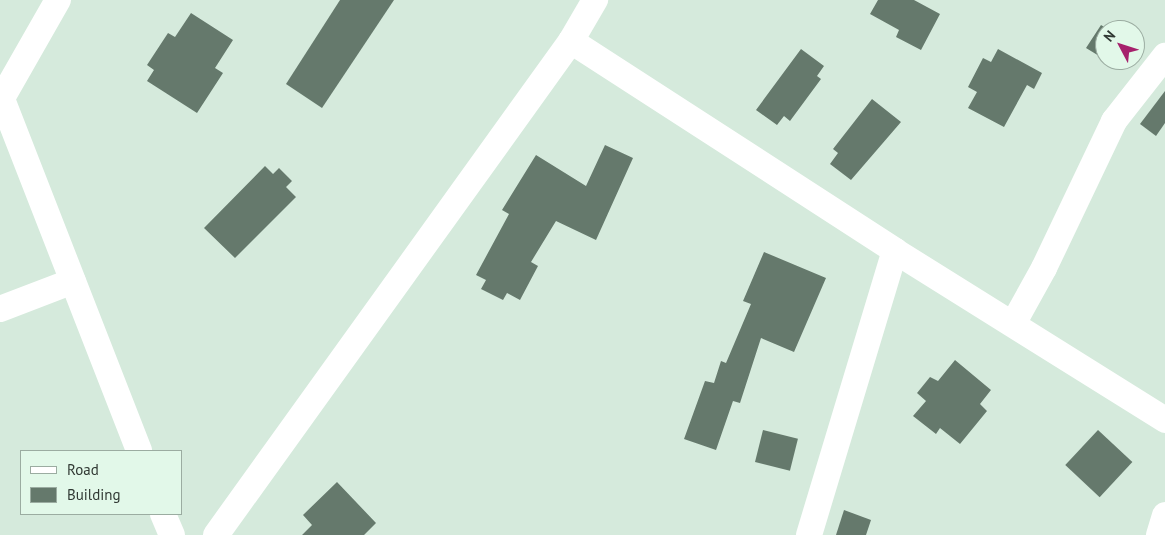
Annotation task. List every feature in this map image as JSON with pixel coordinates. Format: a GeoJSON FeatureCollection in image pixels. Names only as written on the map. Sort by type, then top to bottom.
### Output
{"type":"FeatureCollection","features":[{"type":"Feature","properties":{"kind":"street"},"geometry":{"type":"LineString","coordinates":[[58,0],[1,96],[139,450]]}},
{"type":"Feature","properties":{"kind":"street"},"geometry":{"type":"LineString","coordinates":[[216,535],[571,41],[595,0]]}},
{"type":"Feature","properties":{"kind":"street"},"geometry":{"type":"LineString","coordinates":[[571,41],[895,251],[1165,420]]}},
{"type":"Feature","properties":{"kind":"street"},"geometry":{"type":"LineString","coordinates":[[1013,324],[1114,121],[1165,56]]}},
{"type":"Feature","properties":{"kind":"street"},"geometry":{"type":"LineString","coordinates":[[809,535],[895,251]]}},
{"type":"Feature","properties":{"kind":"street"},"geometry":{"type":"LineString","coordinates":[[0,309],[73,281]]}},
{"type":"Feature","properties":{"kind":"street"},"geometry":{"type":"LineString","coordinates":[[163,515],[172,535]]}},
{"type":"Feature","properties":{"kind":"street"},"geometry":{"type":"LineString","coordinates":[[1159,535],[1165,515]]}},
{"type":"Feature","properties":{"kind":"building"},"geometry":{"type":"Polygon","coordinates":[[[340,0],[394,0],[322,108],[286,84],[340,0]]]}},
{"type":"Feature","properties":{"kind":"building"},"geometry":{"type":"Polygon","coordinates":[[[878,0],[914,0],[940,14],[921,50],[896,37],[899,30],[870,14],[878,0]]]}},
{"type":"Feature","properties":{"kind":"building"},"geometry":{"type":"Polygon","coordinates":[[[191,13],[233,40],[215,68],[223,73],[197,113],[147,81],[154,70],[147,65],[168,33],[175,37],[191,13]]]}},
{"type":"Feature","properties":{"kind":"building"},"geometry":{"type":"Polygon","coordinates":[[[1095,34],[1095,54],[1086,48],[1095,34]]]}},
{"type":"Feature","properties":{"kind":"building"},"geometry":{"type":"Polygon","coordinates":[[[801,49],[824,66],[817,76],[821,79],[790,121],[784,116],[777,125],[756,110],[801,49]]]}},
{"type":"Feature","properties":{"kind":"building"},"geometry":{"type":"Polygon","coordinates":[[[998,49],[1042,73],[1034,89],[1027,85],[1004,127],[968,108],[977,92],[968,87],[983,58],[991,62],[998,49]]]}},
{"type":"Feature","properties":{"kind":"building"},"geometry":{"type":"Polygon","coordinates":[[[1165,91],[1165,123],[1156,136],[1140,124],[1165,91]]]}},
{"type":"Feature","properties":{"kind":"building"},"geometry":{"type":"Polygon","coordinates":[[[872,99],[901,122],[851,180],[830,164],[838,153],[833,149],[872,99]]]}},
{"type":"Feature","properties":{"kind":"building"},"geometry":{"type":"Polygon","coordinates":[[[605,145],[633,158],[596,240],[556,221],[531,262],[538,266],[520,300],[507,293],[503,300],[481,289],[486,280],[476,275],[509,214],[502,210],[536,155],[586,186],[605,145]]]}},
{"type":"Feature","properties":{"kind":"building"},"geometry":{"type":"Polygon","coordinates":[[[265,166],[273,174],[279,168],[292,181],[286,187],[296,197],[235,258],[204,228],[265,166]]]}},
{"type":"Feature","properties":{"kind":"building"},"geometry":{"type":"Polygon","coordinates":[[[764,252],[826,278],[794,352],[761,338],[740,403],[733,401],[716,450],[684,439],[705,381],[714,383],[721,361],[726,363],[751,304],[743,301],[764,252]]]}},
{"type":"Feature","properties":{"kind":"building"},"geometry":{"type":"Polygon","coordinates":[[[955,360],[991,390],[980,404],[987,411],[960,444],[940,428],[936,434],[913,416],[926,401],[917,393],[930,377],[938,381],[955,360]]]}},
{"type":"Feature","properties":{"kind":"building"},"geometry":{"type":"Polygon","coordinates":[[[763,430],[798,439],[790,471],[755,462],[763,430]]]}},
{"type":"Feature","properties":{"kind":"building"},"geometry":{"type":"Polygon","coordinates":[[[1098,430],[1132,462],[1100,497],[1065,465],[1098,430]]]}},
{"type":"Feature","properties":{"kind":"building"},"geometry":{"type":"Polygon","coordinates":[[[337,482],[376,523],[364,535],[302,535],[312,525],[303,515],[337,482]]]}},
{"type":"Feature","properties":{"kind":"building"},"geometry":{"type":"Polygon","coordinates":[[[844,510],[871,520],[866,535],[836,535],[844,510]]]}}]}
